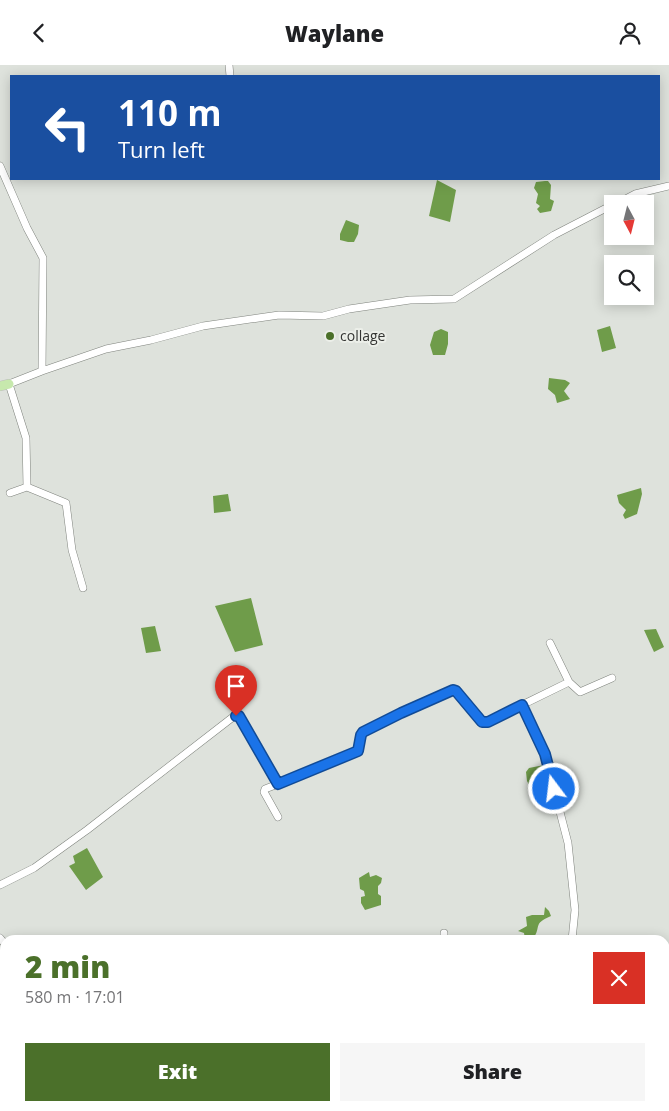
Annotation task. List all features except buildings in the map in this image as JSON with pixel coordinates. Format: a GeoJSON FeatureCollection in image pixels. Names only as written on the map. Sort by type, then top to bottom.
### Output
{"type":"FeatureCollection","features":[{"type":"Feature","properties":{"kind":"street"},"geometry":{"type":"LineString","coordinates":[[0,166],[27,228],[43,258],[42,371]]}},
{"type":"Feature","properties":{"kind":"street"},"geometry":{"type":"LineString","coordinates":[[633,195],[669,186]]}},
{"type":"Feature","properties":{"kind":"street"},"geometry":{"type":"LineString","coordinates":[[27,487],[26,438],[4,385],[106,349],[152,340],[204,326],[279,315],[323,316],[349,309],[410,300],[454,299],[554,235],[604,209]]}},
{"type":"Feature","properties":{"kind":"street"},"geometry":{"type":"LineString","coordinates":[[10,493],[27,487],[66,503],[72,550],[83,588]]}},
{"type":"Feature","properties":{"kind":"street"},"geometry":{"type":"LineString","coordinates":[[550,643],[569,682],[581,692],[612,678]]}},
{"type":"Feature","properties":{"kind":"street"},"geometry":{"type":"LineString","coordinates":[[278,817],[264,792],[265,789],[358,751],[363,732],[401,713],[453,690],[456,691],[482,722],[488,722],[569,682]]}},
{"type":"Feature","properties":{"kind":"street"},"geometry":{"type":"LineString","coordinates":[[522,705],[545,754],[568,843],[575,910],[572,935]]}},
{"type":"Feature","properties":{"kind":"street"},"geometry":{"type":"LineString","coordinates":[[0,885],[34,868],[236,716],[239,716],[278,784]]}},
{"type":"Feature","properties":{"kind":"shaded area"},"geometry":{"type":"Polygon","coordinates":[[[437,180],[456,190],[450,222],[429,216],[437,180]]]}},
{"type":"Feature","properties":{"kind":"shaded area"},"geometry":{"type":"Polygon","coordinates":[[[548,181],[551,185],[550,199],[554,201],[551,211],[540,213],[537,209],[540,206],[536,203],[538,194],[534,188],[536,182],[548,181]]]}},
{"type":"Feature","properties":{"kind":"shaded area"},"geometry":{"type":"Polygon","coordinates":[[[346,220],[359,225],[358,234],[354,242],[340,240],[340,234],[346,220]]]}},
{"type":"Feature","properties":{"kind":"shaded area"},"geometry":{"type":"Polygon","coordinates":[[[610,326],[616,348],[602,352],[597,330],[610,326]]]}},
{"type":"Feature","properties":{"kind":"shaded area"},"geometry":{"type":"Polygon","coordinates":[[[441,329],[448,332],[448,344],[445,355],[433,355],[430,345],[434,332],[441,329]]]}},
{"type":"Feature","properties":{"kind":"shaded area"},"geometry":{"type":"Polygon","coordinates":[[[549,378],[565,380],[570,383],[564,391],[570,399],[557,403],[555,395],[548,389],[549,378]]]}},
{"type":"Feature","properties":{"kind":"shaded area"},"geometry":{"type":"Polygon","coordinates":[[[641,488],[642,494],[637,514],[625,519],[623,515],[626,510],[619,503],[617,495],[641,488]]]}},
{"type":"Feature","properties":{"kind":"shaded area"},"geometry":{"type":"Polygon","coordinates":[[[228,494],[231,511],[214,513],[213,496],[228,494]]]}},
{"type":"Feature","properties":{"kind":"shaded area"},"geometry":{"type":"Polygon","coordinates":[[[251,598],[263,645],[235,652],[215,606],[251,598]]]}},
{"type":"Feature","properties":{"kind":"shaded area"},"geometry":{"type":"Polygon","coordinates":[[[155,626],[161,651],[146,653],[141,628],[155,626]]]}},
{"type":"Feature","properties":{"kind":"shaded area"},"geometry":{"type":"Polygon","coordinates":[[[656,629],[664,647],[654,652],[644,630],[656,629]]]}},
{"type":"Feature","properties":{"kind":"shaded area"},"geometry":{"type":"Polygon","coordinates":[[[544,765],[549,782],[542,790],[532,790],[527,781],[526,772],[529,768],[544,765]]]}},
{"type":"Feature","properties":{"kind":"shaded area"},"geometry":{"type":"Polygon","coordinates":[[[87,848],[103,877],[86,890],[69,866],[75,863],[73,856],[87,848]]]}},
{"type":"Feature","properties":{"kind":"shaded area"},"geometry":{"type":"Polygon","coordinates":[[[369,872],[370,877],[376,875],[382,878],[378,886],[381,905],[365,910],[361,903],[361,897],[365,896],[364,891],[360,889],[359,878],[369,872]]]}},
{"type":"Feature","properties":{"kind":"shaded area"},"geometry":{"type":"Polygon","coordinates":[[[545,907],[551,916],[539,923],[536,935],[524,935],[524,933],[518,931],[527,926],[526,917],[544,915],[545,907]]]}},
{"type":"Feature","properties":{"kind":"place","name":"collage"},"geometry":{"type":"Point","coordinates":[330,336]}},
{"type":"Feature","properties":{"kind":"route"},"geometry":{"type":"LineString","coordinates":[[236,716],[239,716],[278,784],[360,751],[361,735],[363,732],[453,690],[485,723],[522,705],[545,754],[554,789]]}}]}
